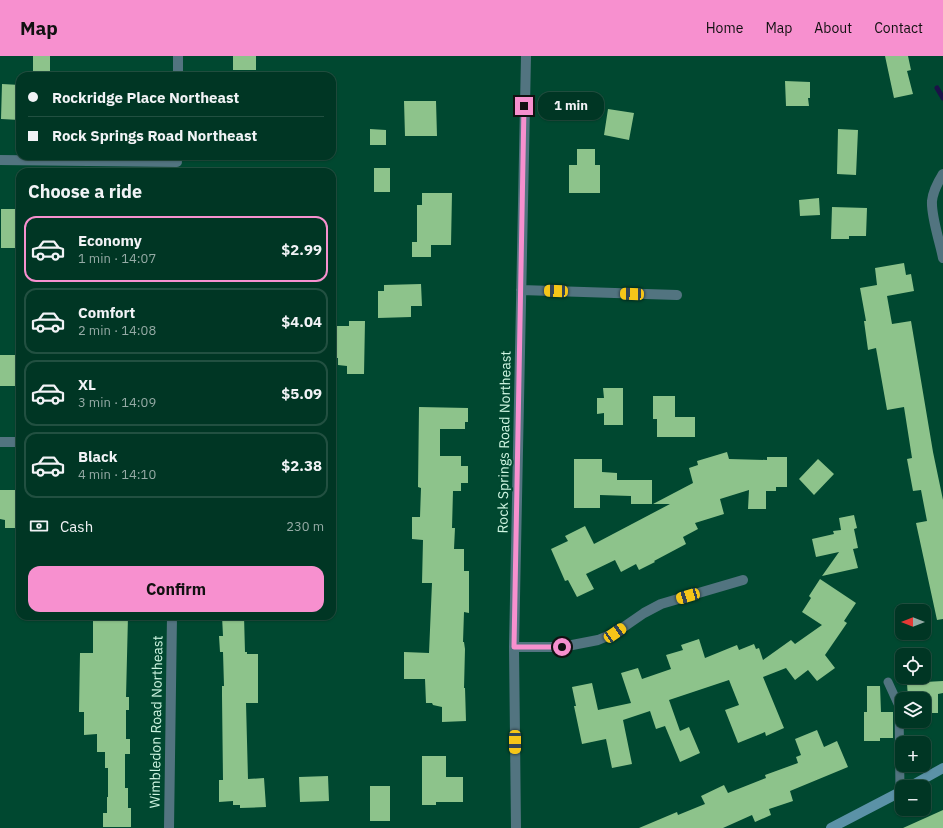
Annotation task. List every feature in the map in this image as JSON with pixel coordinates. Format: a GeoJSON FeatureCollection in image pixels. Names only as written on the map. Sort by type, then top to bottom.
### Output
{"type":"FeatureCollection","features":[{"type":"Feature","properties":{"kind":"main road"},"geometry":{"type":"LineString","coordinates":[[922,780],[943,768]]}},
{"type":"Feature","properties":{"kind":"main road"},"geometry":{"type":"LineString","coordinates":[[831,828],[895,795]]}},
{"type":"Feature","properties":{"kind":"street"},"geometry":{"type":"LineString","coordinates":[[178,56],[178,72]]}},
{"type":"Feature","properties":{"kind":"street","name":"Rock Springs Road Northeast"},"geometry":{"type":"LineString","coordinates":[[516,828],[514,647],[526,56]]}},
{"type":"Feature","properties":{"kind":"street"},"geometry":{"type":"LineString","coordinates":[[0,160],[177,163]]}},
{"type":"Feature","properties":{"kind":"street"},"geometry":{"type":"LineString","coordinates":[[943,174],[936,186],[932,200],[933,212],[943,258]]}},
{"type":"Feature","properties":{"kind":"street"},"geometry":{"type":"LineString","coordinates":[[521,290],[677,295]]}},
{"type":"Feature","properties":{"kind":"street"},"geometry":{"type":"LineString","coordinates":[[0,442],[16,442]]}},
{"type":"Feature","properties":{"kind":"street"},"geometry":{"type":"LineString","coordinates":[[514,647],[562,647],[598,640],[615,633],[644,613],[661,604],[743,580]]}},
{"type":"Feature","properties":{"kind":"street","name":"Wimbledon Road Northeast"},"geometry":{"type":"LineString","coordinates":[[169,828],[172,620]]}},
{"type":"Feature","properties":{"kind":"lane"},"geometry":{"type":"LineString","coordinates":[[888,682],[899,706],[903,780]]}},
{"type":"Feature","properties":{"kind":"building"},"geometry":{"type":"Polygon","coordinates":[[[33,56],[50,56],[50,72],[33,72],[33,56]]]}},
{"type":"Feature","properties":{"kind":"building"},"geometry":{"type":"Polygon","coordinates":[[[233,56],[256,56],[256,70],[233,70],[233,56]]]}},
{"type":"Feature","properties":{"kind":"building"},"geometry":{"type":"Polygon","coordinates":[[[885,56],[908,56],[911,70],[907,71],[913,94],[894,98],[885,56]]]}},
{"type":"Feature","properties":{"kind":"building"},"geometry":{"type":"Polygon","coordinates":[[[785,81],[810,82],[810,98],[808,98],[809,106],[786,106],[785,81]]]}},
{"type":"Feature","properties":{"kind":"building"},"geometry":{"type":"Polygon","coordinates":[[[2,84],[16,85],[16,120],[1,119],[2,84]]]}},
{"type":"Feature","properties":{"kind":"building"},"geometry":{"type":"Polygon","coordinates":[[[404,101],[436,101],[437,136],[405,136],[404,101]]]}},
{"type":"Feature","properties":{"kind":"building"},"geometry":{"type":"Polygon","coordinates":[[[608,109],[634,113],[629,140],[604,135],[608,109]]]}},
{"type":"Feature","properties":{"kind":"building"},"geometry":{"type":"Polygon","coordinates":[[[370,129],[386,130],[386,145],[370,145],[370,129]]]}},
{"type":"Feature","properties":{"kind":"building"},"geometry":{"type":"Polygon","coordinates":[[[838,129],[858,130],[856,175],[837,174],[838,129]]]}},
{"type":"Feature","properties":{"kind":"building"},"geometry":{"type":"Polygon","coordinates":[[[577,149],[595,149],[595,165],[600,165],[600,193],[569,193],[569,165],[577,165],[577,149]]]}},
{"type":"Feature","properties":{"kind":"building"},"geometry":{"type":"Polygon","coordinates":[[[374,168],[390,168],[390,192],[374,192],[374,168]]]}},
{"type":"Feature","properties":{"kind":"building"},"geometry":{"type":"Polygon","coordinates":[[[422,193],[452,193],[451,245],[431,245],[431,257],[412,257],[412,242],[417,242],[417,205],[422,205],[422,193]]]}},
{"type":"Feature","properties":{"kind":"building"},"geometry":{"type":"Polygon","coordinates":[[[819,198],[820,215],[800,216],[799,200],[819,198]]]}},
{"type":"Feature","properties":{"kind":"building"},"geometry":{"type":"Polygon","coordinates":[[[832,207],[867,208],[866,236],[849,236],[849,239],[831,239],[832,207]]]}},
{"type":"Feature","properties":{"kind":"building"},"geometry":{"type":"Polygon","coordinates":[[[1,209],[16,209],[16,248],[1,248],[1,209]]]}},
{"type":"Feature","properties":{"kind":"building"},"geometry":{"type":"Polygon","coordinates":[[[904,263],[906,275],[911,274],[914,291],[887,296],[892,324],[911,321],[933,452],[943,500],[943,619],[937,620],[916,523],[927,521],[921,490],[913,491],[907,459],[912,458],[904,407],[887,410],[876,348],[868,350],[864,321],[866,321],[860,288],[877,285],[875,268],[904,263]]]}},
{"type":"Feature","properties":{"kind":"building"},"geometry":{"type":"Polygon","coordinates":[[[421,284],[422,306],[411,306],[411,317],[378,318],[378,291],[384,291],[384,285],[421,284]]]}},
{"type":"Feature","properties":{"kind":"building"},"geometry":{"type":"Polygon","coordinates":[[[349,321],[365,321],[364,374],[347,374],[347,366],[338,365],[338,358],[336,358],[336,326],[349,326],[349,321]]]}},
{"type":"Feature","properties":{"kind":"building"},"geometry":{"type":"Polygon","coordinates":[[[0,355],[16,355],[16,386],[0,386],[0,355]]]}},
{"type":"Feature","properties":{"kind":"building"},"geometry":{"type":"Polygon","coordinates":[[[603,388],[623,388],[623,425],[604,425],[604,413],[597,414],[597,398],[604,398],[603,388]]]}},
{"type":"Feature","properties":{"kind":"building"},"geometry":{"type":"Polygon","coordinates":[[[653,396],[675,396],[675,417],[695,417],[695,437],[657,437],[657,419],[653,419],[653,396]]]}},
{"type":"Feature","properties":{"kind":"building"},"geometry":{"type":"Polygon","coordinates":[[[419,407],[468,408],[468,422],[465,422],[465,429],[440,429],[440,456],[461,456],[461,466],[468,466],[468,483],[461,483],[461,491],[453,491],[452,528],[455,528],[454,549],[464,549],[464,571],[469,571],[469,613],[464,612],[463,642],[465,649],[464,688],[466,721],[442,722],[442,707],[433,705],[432,703],[426,703],[425,679],[404,679],[404,652],[429,653],[432,583],[422,583],[423,540],[412,539],[412,517],[420,517],[421,488],[418,487],[419,407]]]}},
{"type":"Feature","properties":{"kind":"building"},"geometry":{"type":"Polygon","coordinates":[[[727,452],[729,459],[767,460],[767,457],[787,457],[787,487],[776,487],[776,491],[766,491],[766,509],[748,509],[749,490],[720,499],[724,514],[695,523],[698,529],[683,537],[686,544],[639,570],[636,564],[621,572],[615,560],[586,574],[594,589],[577,597],[568,580],[565,581],[551,549],[568,541],[565,536],[585,526],[594,544],[670,504],[653,504],[693,483],[689,468],[698,465],[697,461],[727,452]]]}},
{"type":"Feature","properties":{"kind":"building"},"geometry":{"type":"Polygon","coordinates":[[[574,459],[602,459],[602,472],[617,473],[617,480],[652,480],[652,504],[631,504],[631,496],[600,495],[600,508],[574,508],[574,459]]]}},
{"type":"Feature","properties":{"kind":"building"},"geometry":{"type":"Polygon","coordinates":[[[818,459],[834,474],[814,495],[799,479],[818,459]]]}},
{"type":"Feature","properties":{"kind":"building"},"geometry":{"type":"Polygon","coordinates":[[[0,490],[16,490],[16,528],[5,528],[5,520],[0,519],[0,490]]]}},
{"type":"Feature","properties":{"kind":"building"},"geometry":{"type":"Polygon","coordinates":[[[854,515],[857,528],[854,529],[858,548],[853,549],[858,568],[822,576],[839,552],[816,557],[812,539],[834,534],[833,531],[841,530],[839,518],[854,515]]]}},
{"type":"Feature","properties":{"kind":"building"},"geometry":{"type":"Polygon","coordinates":[[[820,579],[856,603],[844,621],[847,623],[825,655],[835,668],[817,681],[808,670],[795,680],[786,668],[763,677],[784,728],[766,736],[765,732],[738,743],[725,710],[739,705],[729,680],[669,700],[680,731],[689,727],[700,753],[680,762],[665,726],[656,729],[650,711],[623,720],[632,764],[612,768],[606,739],[582,744],[574,706],[576,706],[572,687],[592,683],[598,710],[631,703],[621,673],[638,668],[642,679],[671,669],[666,655],[683,650],[681,645],[699,639],[705,658],[737,645],[739,650],[754,644],[756,649],[759,648],[763,660],[791,640],[795,644],[822,625],[802,612],[811,598],[809,596],[820,579]]]}},
{"type":"Feature","properties":{"kind":"building"},"geometry":{"type":"Polygon","coordinates":[[[93,620],[128,620],[126,697],[129,697],[129,710],[126,710],[126,739],[130,739],[130,754],[125,754],[125,788],[128,788],[128,808],[131,808],[131,827],[103,827],[103,813],[107,813],[108,797],[108,768],[105,768],[105,752],[97,752],[97,734],[84,735],[84,712],[79,712],[80,653],[93,653],[93,620]]]}},
{"type":"Feature","properties":{"kind":"building"},"geometry":{"type":"Polygon","coordinates":[[[222,620],[244,620],[245,652],[247,652],[247,654],[258,654],[258,703],[246,703],[248,779],[264,778],[266,807],[240,808],[240,805],[233,805],[233,801],[219,802],[219,780],[223,780],[222,686],[224,686],[223,652],[220,652],[219,636],[223,636],[222,620]]]}},
{"type":"Feature","properties":{"kind":"building"},"geometry":{"type":"Polygon","coordinates":[[[943,681],[943,693],[938,694],[938,713],[931,713],[931,692],[908,692],[907,684],[931,684],[931,682],[943,681]]]}},
{"type":"Feature","properties":{"kind":"building"},"geometry":{"type":"Polygon","coordinates":[[[867,686],[880,686],[881,712],[893,712],[893,738],[880,738],[880,741],[864,741],[864,712],[867,712],[867,686]]]}},
{"type":"Feature","properties":{"kind":"building"},"geometry":{"type":"Polygon","coordinates":[[[817,730],[824,747],[837,741],[848,767],[790,791],[793,801],[769,809],[771,815],[755,822],[752,815],[723,828],[639,828],[677,812],[678,815],[705,804],[701,796],[724,785],[728,793],[766,778],[765,775],[798,763],[796,757],[801,755],[795,739],[817,730]]]}},
{"type":"Feature","properties":{"kind":"building"},"geometry":{"type":"Polygon","coordinates":[[[422,756],[446,756],[446,777],[463,777],[463,802],[436,802],[436,805],[422,805],[422,756]]]}},
{"type":"Feature","properties":{"kind":"building"},"geometry":{"type":"Polygon","coordinates":[[[328,776],[329,801],[300,802],[299,777],[328,776]]]}},
{"type":"Feature","properties":{"kind":"building"},"geometry":{"type":"Polygon","coordinates":[[[370,786],[390,786],[390,821],[370,821],[370,786]]]}},
{"type":"Feature","properties":{"kind":"building"},"geometry":{"type":"Polygon","coordinates":[[[943,810],[943,828],[903,828],[931,816],[943,810]]]}},
{"type":"Feature","properties":{"kind":"waterway"},"geometry":{"type":"LineString","coordinates":[[937,88],[943,98]]}},
{"type":"Feature","properties":{"kind":"route"},"geometry":{"type":"LineString","coordinates":[[524,106],[514,647],[562,647]]}}]}
